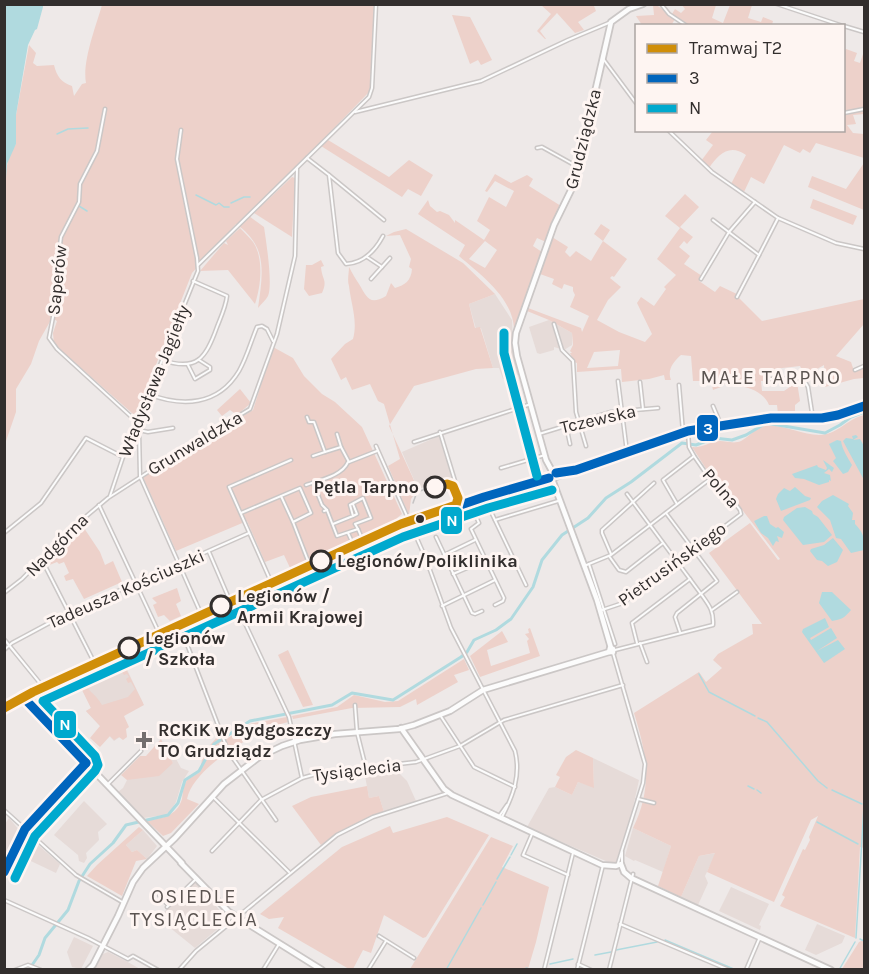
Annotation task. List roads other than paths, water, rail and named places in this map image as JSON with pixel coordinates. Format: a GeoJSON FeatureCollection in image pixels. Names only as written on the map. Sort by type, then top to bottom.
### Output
{"type":"FeatureCollection","features":[{"type":"Feature","properties":{"kind":"street"},"geometry":{"type":"LineString","coordinates":[[198,265],[308,158],[371,92],[376,4]]}},
{"type":"Feature","properties":{"kind":"street"},"geometry":{"type":"LineString","coordinates":[[353,112],[481,81],[611,22],[629,9],[643,4]]}},
{"type":"Feature","properties":{"kind":"street"},"geometry":{"type":"LineString","coordinates":[[662,4],[669,14],[684,24]]}},
{"type":"Feature","properties":{"kind":"street"},"geometry":{"type":"LineString","coordinates":[[777,4],[837,24]]}},
{"type":"Feature","properties":{"kind":"street"},"geometry":{"type":"LineString","coordinates":[[793,9],[794,4]]}},
{"type":"Feature","properties":{"kind":"street","name":"Grudziądzka"},"geometry":{"type":"LineString","coordinates":[[611,22],[572,190],[554,225],[516,333],[515,343],[546,458],[570,530],[587,565],[612,649]]}},
{"type":"Feature","properties":{"kind":"street"},"geometry":{"type":"LineString","coordinates":[[845,27],[864,32]]}},
{"type":"Feature","properties":{"kind":"street"},"geometry":{"type":"LineString","coordinates":[[602,60],[635,102]]}},
{"type":"Feature","properties":{"kind":"street"},"geometry":{"type":"LineString","coordinates":[[845,113],[864,108]]}},
{"type":"Feature","properties":{"kind":"street","name":"Saperów"},"geometry":{"type":"LineString","coordinates":[[105,109],[95,158],[80,184],[79,202],[61,237],[60,280],[50,339],[57,349],[137,422]]}},
{"type":"Feature","properties":{"kind":"street"},"geometry":{"type":"LineString","coordinates":[[181,130],[177,159],[198,265]]}},
{"type":"Feature","properties":{"kind":"street"},"geometry":{"type":"LineString","coordinates":[[670,132],[699,162],[778,218],[836,243],[864,249]]}},
{"type":"Feature","properties":{"kind":"street"},"geometry":{"type":"LineString","coordinates":[[537,148],[542,147],[578,167]]}},
{"type":"Feature","properties":{"kind":"street"},"geometry":{"type":"LineString","coordinates":[[308,158],[384,220]]}},
{"type":"Feature","properties":{"kind":"street","name":"Grunwaldzka"},"geometry":{"type":"LineString","coordinates":[[110,496],[250,409],[280,322],[295,256],[297,168]]}},
{"type":"Feature","properties":{"kind":"street"},"geometry":{"type":"LineString","coordinates":[[329,175],[339,254],[348,265],[367,257],[376,249],[383,236]]}},
{"type":"Feature","properties":{"kind":"street"},"geometry":{"type":"LineString","coordinates":[[701,279],[729,232],[755,202]]}},
{"type":"Feature","properties":{"kind":"street"},"geometry":{"type":"LineString","coordinates":[[737,297],[778,218]]}},
{"type":"Feature","properties":{"kind":"street"},"geometry":{"type":"LineString","coordinates":[[713,220],[759,255]]}},
{"type":"Feature","properties":{"kind":"street"},"geometry":{"type":"LineString","coordinates":[[367,257],[382,267]]}},
{"type":"Feature","properties":{"kind":"street"},"geometry":{"type":"LineString","coordinates":[[371,279],[390,258]]}},
{"type":"Feature","properties":{"kind":"street","name":"Władysława Jagiełły"},"geometry":{"type":"LineString","coordinates":[[110,496],[123,457],[194,281],[198,265]]}},
{"type":"Feature","properties":{"kind":"street"},"geometry":{"type":"LineString","coordinates":[[162,359],[178,365],[188,365],[199,360],[210,346],[228,297],[226,294],[194,281]]}},
{"type":"Feature","properties":{"kind":"street"},"geometry":{"type":"LineString","coordinates":[[554,324],[562,350],[573,361],[576,412],[586,446]]}},
{"type":"Feature","properties":{"kind":"street"},"geometry":{"type":"LineString","coordinates":[[148,394],[177,402],[192,402],[206,398],[220,390],[235,376],[257,327],[262,326],[267,329],[273,341]]}},
{"type":"Feature","properties":{"kind":"street"},"geometry":{"type":"LineString","coordinates":[[188,365],[195,379],[210,370],[210,367],[199,360]]}},
{"type":"Feature","properties":{"kind":"street"},"geometry":{"type":"LineString","coordinates":[[855,370],[864,366]]}},
{"type":"Feature","properties":{"kind":"street"},"geometry":{"type":"LineString","coordinates":[[770,380],[803,378],[808,387],[813,418]]}},
{"type":"Feature","properties":{"kind":"street"},"geometry":{"type":"LineString","coordinates":[[618,381],[627,452]]}},
{"type":"Feature","properties":{"kind":"street"},"geometry":{"type":"LineString","coordinates":[[640,382],[643,408]]}},
{"type":"Feature","properties":{"kind":"street","name":"Polna"},"geometry":{"type":"LineString","coordinates":[[679,385],[688,443],[694,456],[710,479],[726,492],[741,513]]}},
{"type":"Feature","properties":{"kind":"street"},"geometry":{"type":"LineString","coordinates":[[414,441],[531,404]]}},
{"type":"Feature","properties":{"kind":"street"},"geometry":{"type":"LineString","coordinates":[[713,406],[721,425]]}},
{"type":"Feature","properties":{"kind":"street"},"geometry":{"type":"LineString","coordinates":[[4,709],[23,697],[68,676],[409,522],[568,472],[686,431],[771,418],[838,416],[864,406]]}},
{"type":"Feature","properties":{"kind":"street","name":"Tczewska"},"geometry":{"type":"LineString","coordinates":[[539,434],[579,421],[622,411],[658,408]]}},
{"type":"Feature","properties":{"kind":"street"},"geometry":{"type":"LineString","coordinates":[[307,417],[309,422],[314,422],[325,452]]}},
{"type":"Feature","properties":{"kind":"street"},"geometry":{"type":"LineString","coordinates":[[566,425],[570,444]]}},
{"type":"Feature","properties":{"kind":"street"},"geometry":{"type":"LineString","coordinates":[[134,429],[157,432],[173,428]]}},
{"type":"Feature","properties":{"kind":"street"},"geometry":{"type":"LineString","coordinates":[[139,430],[140,476],[202,616]]}},
{"type":"Feature","properties":{"kind":"street"},"geometry":{"type":"LineString","coordinates":[[440,432],[462,505]]}},
{"type":"Feature","properties":{"kind":"street"},"geometry":{"type":"LineString","coordinates":[[337,434],[348,462]]}},
{"type":"Feature","properties":{"kind":"street"},"geometry":{"type":"LineString","coordinates":[[4,533],[41,503],[86,438],[123,457]]}},
{"type":"Feature","properties":{"kind":"street"},"geometry":{"type":"LineString","coordinates":[[376,446],[426,559],[442,606],[465,657],[513,746],[517,760],[515,787],[500,818]]}},
{"type":"Feature","properties":{"kind":"street"},"geometry":{"type":"LineString","coordinates":[[313,456],[341,447]]}},
{"type":"Feature","properties":{"kind":"street"},"geometry":{"type":"LineString","coordinates":[[306,485],[335,474],[348,462],[378,450]]}},
{"type":"Feature","properties":{"kind":"street"},"geometry":{"type":"LineString","coordinates":[[676,504],[663,480],[694,456]]}},
{"type":"Feature","properties":{"kind":"street"},"geometry":{"type":"LineString","coordinates":[[501,468],[546,458]]}},
{"type":"Feature","properties":{"kind":"street"},"geometry":{"type":"LineString","coordinates":[[272,584],[230,487],[291,460]]}},
{"type":"Feature","properties":{"kind":"street"},"geometry":{"type":"LineString","coordinates":[[587,565],[610,555],[710,479]]}},
{"type":"Feature","properties":{"kind":"street"},"geometry":{"type":"LineString","coordinates":[[654,483],[602,531],[610,555],[619,570],[626,572],[663,543]]}},
{"type":"Feature","properties":{"kind":"street"},"geometry":{"type":"LineString","coordinates":[[314,485],[338,537],[358,529]]}},
{"type":"Feature","properties":{"kind":"street"},"geometry":{"type":"LineString","coordinates":[[241,513],[300,488],[311,513],[293,522]]}},
{"type":"Feature","properties":{"kind":"street"},"geometry":{"type":"LineString","coordinates":[[91,968],[137,875],[212,796],[240,770],[268,753],[295,741],[401,728],[440,715],[483,690],[612,649],[713,625],[712,610],[627,494]]}},
{"type":"Feature","properties":{"kind":"street","name":"Nadgórna"},"geometry":{"type":"LineString","coordinates":[[4,593],[15,586],[71,529],[110,496]]}},
{"type":"Feature","properties":{"kind":"street"},"geometry":{"type":"LineString","coordinates":[[281,496],[310,566]]}},
{"type":"Feature","properties":{"kind":"street"},"geometry":{"type":"LineString","coordinates":[[333,524],[353,516],[350,505],[363,498],[370,518],[355,524],[363,542]]}},
{"type":"Feature","properties":{"kind":"street"},"geometry":{"type":"LineString","coordinates":[[485,498],[526,585]]}},
{"type":"Feature","properties":{"kind":"street"},"geometry":{"type":"LineString","coordinates":[[495,520],[560,500]]}},
{"type":"Feature","properties":{"kind":"street"},"geometry":{"type":"LineString","coordinates":[[99,505],[160,635]]}},
{"type":"Feature","properties":{"kind":"street"},"geometry":{"type":"LineString","coordinates":[[473,510],[479,523],[471,529],[505,599],[495,605]]}},
{"type":"Feature","properties":{"kind":"street"},"geometry":{"type":"LineString","coordinates":[[666,513],[717,581],[676,615],[680,632]]}},
{"type":"Feature","properties":{"kind":"street","name":"Pietrusińskiego"},"geometry":{"type":"LineString","coordinates":[[602,610],[623,603],[741,513]]}},
{"type":"Feature","properties":{"kind":"street","name":"Tadeusza Kościuszki"},"geometry":{"type":"LineString","coordinates":[[4,650],[9,645],[69,613],[249,533]]}},
{"type":"Feature","properties":{"kind":"street"},"geometry":{"type":"LineString","coordinates":[[348,533],[354,546]]}},
{"type":"Feature","properties":{"kind":"street"},"geometry":{"type":"LineString","coordinates":[[436,537],[473,614],[482,611]]}},
{"type":"Feature","properties":{"kind":"street"},"geometry":{"type":"LineString","coordinates":[[444,555],[475,540]]}},
{"type":"Feature","properties":{"kind":"street"},"geometry":{"type":"LineString","coordinates":[[209,552],[288,715],[302,778]]}},
{"type":"Feature","properties":{"kind":"street"},"geometry":{"type":"LineString","coordinates":[[42,560],[95,664]]}},
{"type":"Feature","properties":{"kind":"street"},"geometry":{"type":"LineString","coordinates":[[473,565],[485,560]]}},
{"type":"Feature","properties":{"kind":"street"},"geometry":{"type":"LineString","coordinates":[[453,574],[467,568]]}},
{"type":"Feature","properties":{"kind":"street"},"geometry":{"type":"LineString","coordinates":[[647,662],[632,623],[690,579]]}},
{"type":"Feature","properties":{"kind":"street"},"geometry":{"type":"LineString","coordinates":[[442,606],[495,580]]}},
{"type":"Feature","properties":{"kind":"street"},"geometry":{"type":"LineString","coordinates":[[712,610],[737,592]]}},
{"type":"Feature","properties":{"kind":"street"},"geometry":{"type":"LineString","coordinates":[[180,626],[225,743],[240,770],[276,820]]}},
{"type":"Feature","properties":{"kind":"street"},"geometry":{"type":"LineString","coordinates":[[4,639],[44,688]]}},
{"type":"Feature","properties":{"kind":"street"},"geometry":{"type":"LineString","coordinates":[[612,649],[645,761],[644,779],[622,849],[620,864]]}},
{"type":"Feature","properties":{"kind":"street","name":"Tysiąclecia"},"geometry":{"type":"LineString","coordinates":[[212,852],[261,800],[302,778],[320,773],[406,765],[460,746],[501,722],[623,685]]}},
{"type":"Feature","properties":{"kind":"street"},"geometry":{"type":"LineString","coordinates":[[23,697],[219,904],[236,917],[322,969]]}},
{"type":"Feature","properties":{"kind":"street"},"geometry":{"type":"LineString","coordinates":[[355,705],[357,732],[366,768]]}},
{"type":"Feature","properties":{"kind":"street"},"geometry":{"type":"LineString","coordinates":[[440,715],[474,767],[515,787]]}},
{"type":"Feature","properties":{"kind":"street"},"geometry":{"type":"LineString","coordinates":[[401,728],[448,793],[603,865],[620,864],[632,876],[831,969]]}},
{"type":"Feature","properties":{"kind":"street"},"geometry":{"type":"LineString","coordinates":[[107,785],[141,751]]}},
{"type":"Feature","properties":{"kind":"street"},"geometry":{"type":"LineString","coordinates":[[4,873],[25,830],[86,763]]}},
{"type":"Feature","properties":{"kind":"street"},"geometry":{"type":"LineString","coordinates":[[179,969],[196,951],[314,850],[357,824],[448,793]]}},
{"type":"Feature","properties":{"kind":"street"},"geometry":{"type":"LineString","coordinates":[[212,796],[290,872]]}},
{"type":"Feature","properties":{"kind":"street"},"geometry":{"type":"LineString","coordinates":[[634,796],[654,803]]}},
{"type":"Feature","properties":{"kind":"street"},"geometry":{"type":"LineString","coordinates":[[635,808],[639,810]]}},
{"type":"Feature","properties":{"kind":"street"},"geometry":{"type":"LineString","coordinates":[[4,810],[80,877],[124,903]]}},
{"type":"Feature","properties":{"kind":"street"},"geometry":{"type":"LineString","coordinates":[[631,821],[635,822]]}},
{"type":"Feature","properties":{"kind":"street"},"geometry":{"type":"LineString","coordinates":[[533,832],[523,855],[568,875]]}},
{"type":"Feature","properties":{"kind":"street"},"geometry":{"type":"LineString","coordinates":[[544,969],[574,852]]}},
{"type":"Feature","properties":{"kind":"street"},"geometry":{"type":"LineString","coordinates":[[577,969],[603,865]]}},
{"type":"Feature","properties":{"kind":"street"},"geometry":{"type":"LineString","coordinates":[[609,969],[632,876]]}},
{"type":"Feature","properties":{"kind":"street"},"geometry":{"type":"LineString","coordinates":[[159,895],[167,906],[196,879]]}},
{"type":"Feature","properties":{"kind":"street"},"geometry":{"type":"LineString","coordinates":[[4,900],[103,945],[128,959],[133,956],[158,969]]}},
{"type":"Feature","properties":{"kind":"street"},"geometry":{"type":"LineString","coordinates":[[620,924],[729,969]]}},
{"type":"Feature","properties":{"kind":"street"},"geometry":{"type":"LineString","coordinates":[[379,936],[414,958]]}},
{"type":"Feature","properties":{"kind":"street"},"geometry":{"type":"LineString","coordinates":[[746,969],[760,937]]}},
{"type":"Feature","properties":{"kind":"street"},"geometry":{"type":"LineString","coordinates":[[368,969],[386,941]]}},
{"type":"Feature","properties":{"kind":"street"},"geometry":{"type":"LineString","coordinates":[[263,969],[279,944]]}},
{"type":"Feature","properties":{"kind":"street"},"geometry":{"type":"LineString","coordinates":[[578,964],[591,969]]}},
{"type":"Feature","properties":{"kind":"street"},"geometry":{"type":"LineString","coordinates":[[15,969],[34,967],[41,969]]}},
{"type":"Feature","properties":{"kind":"water"},"geometry":{"type":"Polygon","coordinates":[[[5,4],[43,5],[43,7],[37,29],[28,45],[16,115],[16,144],[7,164],[5,192],[5,4]]]}},
{"type":"Feature","properties":{"kind":"water"},"geometry":{"type":"Polygon","coordinates":[[[852,436],[858,437],[853,440],[860,439],[864,446],[864,480],[843,441],[846,438],[853,439],[852,436]]]}},
{"type":"Feature","properties":{"kind":"water"},"geometry":{"type":"Polygon","coordinates":[[[837,440],[841,441],[852,465],[848,472],[843,474],[833,461],[836,458],[829,444],[837,440]]]}},
{"type":"Feature","properties":{"kind":"water"},"geometry":{"type":"Polygon","coordinates":[[[823,460],[834,468],[832,472],[829,469],[824,473],[830,475],[831,481],[829,482],[819,485],[795,478],[792,474],[817,465],[826,470],[823,460]]]}},
{"type":"Feature","properties":{"kind":"water"},"geometry":{"type":"Polygon","coordinates":[[[795,487],[811,498],[810,500],[781,511],[776,499],[778,494],[784,488],[790,491],[795,487]]]}},
{"type":"Feature","properties":{"kind":"water"},"geometry":{"type":"Polygon","coordinates":[[[833,495],[849,504],[853,513],[852,520],[855,520],[855,524],[863,535],[864,550],[851,553],[841,539],[836,538],[830,520],[817,507],[833,495]]]}},
{"type":"Feature","properties":{"kind":"water"},"geometry":{"type":"Polygon","coordinates":[[[805,507],[818,517],[832,535],[824,542],[803,545],[783,520],[797,508],[805,507]]]}},
{"type":"Feature","properties":{"kind":"water"},"geometry":{"type":"Polygon","coordinates":[[[767,516],[770,524],[784,532],[782,538],[777,536],[779,542],[776,541],[773,546],[754,521],[767,516]]]}},
{"type":"Feature","properties":{"kind":"water"},"geometry":{"type":"Polygon","coordinates":[[[833,538],[843,550],[837,562],[828,566],[817,560],[810,551],[833,538]]]}},
{"type":"Feature","properties":{"kind":"water"},"geometry":{"type":"Polygon","coordinates":[[[822,592],[832,592],[851,610],[843,618],[832,621],[819,603],[822,592]]]}},
{"type":"Feature","properties":{"kind":"water"},"geometry":{"type":"Polygon","coordinates":[[[825,618],[829,627],[810,638],[811,640],[831,628],[837,638],[817,651],[838,640],[845,649],[824,663],[802,632],[803,629],[825,618]]]}},
{"type":"Feature","properties":{"kind":"waterway"},"geometry":{"type":"LineString","coordinates":[[57,134],[68,129],[88,128]]}},
{"type":"Feature","properties":{"kind":"waterway"},"geometry":{"type":"LineString","coordinates":[[196,195],[216,205],[219,203],[224,207],[229,207]]}},
{"type":"Feature","properties":{"kind":"waterway"},"geometry":{"type":"LineString","coordinates":[[231,203],[244,197],[250,197]]}},
{"type":"Feature","properties":{"kind":"waterway"},"geometry":{"type":"LineString","coordinates":[[79,206],[87,211]]}},
{"type":"Feature","properties":{"kind":"waterway"},"geometry":{"type":"LineString","coordinates":[[30,968],[39,955],[45,938],[68,910],[79,881],[90,864],[113,843],[126,825],[168,815],[178,803],[185,780],[199,771],[214,744],[250,721],[332,705],[352,693],[393,700],[461,657],[474,640],[496,630],[511,619],[533,587],[542,560],[562,535],[588,518],[606,498],[682,443],[696,445],[714,438],[732,440],[766,423],[825,433],[864,412]]}},
{"type":"Feature","properties":{"kind":"waterway"},"geometry":{"type":"LineString","coordinates":[[699,674],[709,692],[755,716]]}},
{"type":"Feature","properties":{"kind":"waterway"},"geometry":{"type":"LineString","coordinates":[[758,718],[767,722],[818,781],[827,788]]}},
{"type":"Feature","properties":{"kind":"waterway"},"geometry":{"type":"LineString","coordinates":[[748,786],[754,789]]}},
{"type":"Feature","properties":{"kind":"waterway"},"geometry":{"type":"LineString","coordinates":[[757,790],[761,793]]}},
{"type":"Feature","properties":{"kind":"waterway"},"geometry":{"type":"LineString","coordinates":[[832,790],[862,804]]}},
{"type":"Feature","properties":{"kind":"waterway"},"geometry":{"type":"LineString","coordinates":[[856,938],[864,806]]}},
{"type":"Feature","properties":{"kind":"waterway"},"geometry":{"type":"LineString","coordinates":[[817,822],[858,844]]}},
{"type":"Feature","properties":{"kind":"waterway"},"geometry":{"type":"LineString","coordinates":[[511,855],[517,844]]}},
{"type":"Feature","properties":{"kind":"waterway"},"geometry":{"type":"LineString","coordinates":[[497,879],[510,857]]}},
{"type":"Feature","properties":{"kind":"waterway"},"geometry":{"type":"LineString","coordinates":[[483,905],[496,882]]}},
{"type":"Feature","properties":{"kind":"waterway"},"geometry":{"type":"LineString","coordinates":[[446,970],[481,908]]}},
{"type":"Feature","properties":{"kind":"waterway"},"geometry":{"type":"LineString","coordinates":[[860,939],[864,941]]}},
{"type":"Feature","properties":{"kind":"waterway"},"geometry":{"type":"LineString","coordinates":[[665,940],[736,970]]}},
{"type":"Feature","properties":{"kind":"waterway"},"geometry":{"type":"LineString","coordinates":[[616,950],[657,942]]}},
{"type":"Feature","properties":{"kind":"waterway"},"geometry":{"type":"LineString","coordinates":[[839,970],[855,942]]}},
{"type":"Feature","properties":{"kind":"waterway"},"geometry":{"type":"LineString","coordinates":[[595,955],[611,952]]}},
{"type":"Feature","properties":{"kind":"waterway"},"geometry":{"type":"LineString","coordinates":[[550,964],[573,959]]}},
{"type":"Feature","properties":{"kind":"waterway"},"geometry":{"type":"LineString","coordinates":[[522,970],[527,968]]}},
{"type":"Feature","properties":{"kind":"tram line"},"geometry":{"type":"LineString","coordinates":[[413,503],[417,492],[447,482],[455,489]]}},
{"type":"Feature","properties":{"kind":"tram line","name":"T2"},"geometry":{"type":"LineString","coordinates":[[4,708],[33,692],[401,524],[456,505],[458,498],[453,486],[447,484],[435,487]]}},
{"type":"Feature","properties":{"kind":"place","name":"Pętla Tarpno"},"geometry":{"type":"Point","coordinates":[435,487]}},
{"type":"Feature","properties":{"kind":"place","name":"Legionów/Poliklinika"},"geometry":{"type":"Point","coordinates":[321,561]}},
{"type":"Feature","properties":{"kind":"place","name":"Legionów / Armii Krajowej"},"geometry":{"type":"Point","coordinates":[221,606]}},
{"type":"Feature","properties":{"kind":"place","name":"Legionów / Szkoła"},"geometry":{"type":"Point","coordinates":[129,648]}},
{"type":"Feature","properties":{"kind":"place","name":"RCKiK w Bydgoszczy TO Grudziądz"},"geometry":{"type":"Point","coordinates":[144,740]}},
{"type":"Feature","properties":{"kind":"district","name":"MAŁE TARPNO"},"geometry":{"type":"Point","coordinates":[771,377]}},
{"type":"Feature","properties":{"kind":"district","name":"OSIEDLE TYSIĄCLECIA"},"geometry":{"type":"Point","coordinates":[194,908]}}]}
